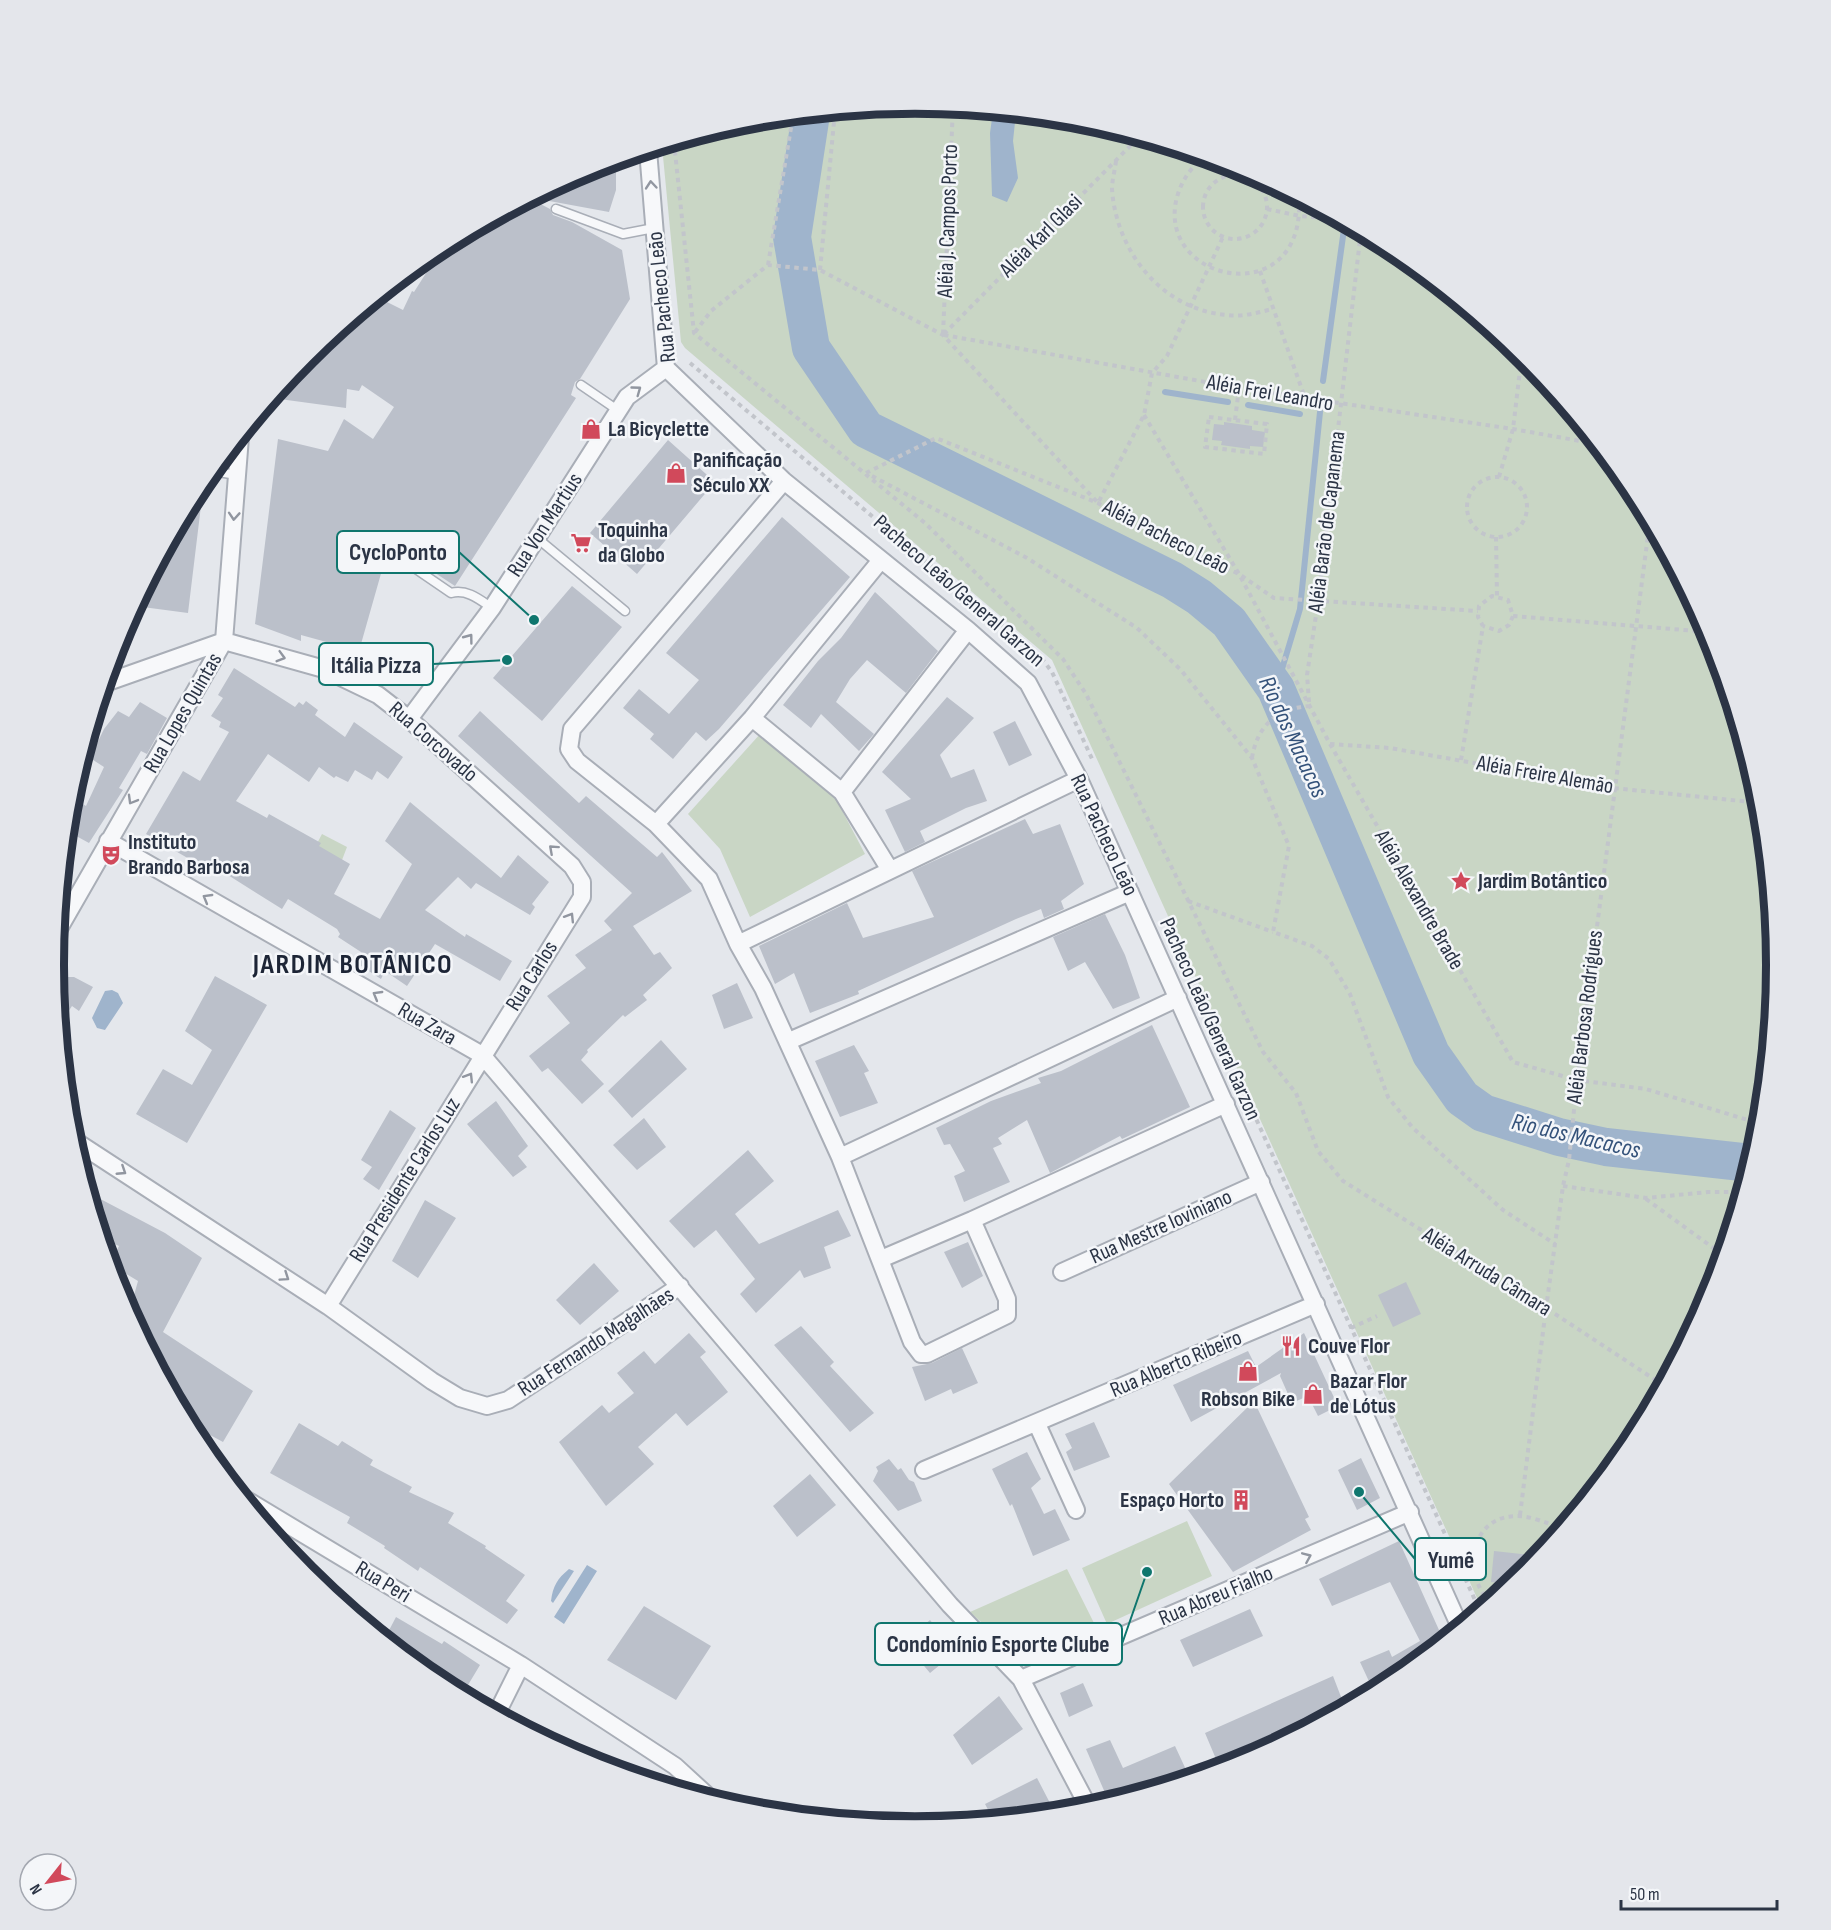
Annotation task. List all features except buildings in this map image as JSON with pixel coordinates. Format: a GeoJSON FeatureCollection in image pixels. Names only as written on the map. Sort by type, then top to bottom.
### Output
{"type":"FeatureCollection","features":[{"type":"Feature","properties":{"kind":"street","name":"Rua Pacheco Leão"},"geometry":{"type":"LineString","coordinates":[[649,157],[666,368],[784,481],[968,630],[1028,683],[1078,779],[1130,892],[1457,1621]]}},
{"type":"Feature","properties":{"kind":"street","name":"Rua Von Martius"},"geometry":{"type":"LineString","coordinates":[[409,719],[492,608],[627,397],[666,368]]}},
{"type":"Feature","properties":{"kind":"street","name":"Rua Lopes Quintas"},"geometry":{"type":"LineString","coordinates":[[66,917],[224,641],[239,448]]}},
{"type":"Feature","properties":{"kind":"street"},"geometry":{"type":"LineString","coordinates":[[784,481],[572,729],[569,749],[576,761],[656,824],[709,879],[738,944],[789,1041],[840,1156],[912,1342],[918,1351],[927,1354],[1007,1315],[1007,1299],[972,1220]]}},
{"type":"Feature","properties":{"kind":"street"},"geometry":{"type":"LineString","coordinates":[[656,824],[752,718],[881,560]]}},
{"type":"Feature","properties":{"kind":"street"},"geometry":{"type":"LineString","coordinates":[[842,792],[968,630]]}},
{"type":"Feature","properties":{"kind":"street"},"geometry":{"type":"LineString","coordinates":[[114,680],[224,641]]}},
{"type":"Feature","properties":{"kind":"street","name":"Rua Corcovado"},"geometry":{"type":"LineString","coordinates":[[224,641],[324,669],[378,694],[409,719],[572,866],[582,882],[582,897]]}},
{"type":"Feature","properties":{"kind":"street"},"geometry":{"type":"LineString","coordinates":[[752,718],[842,792],[890,870]]}},
{"type":"Feature","properties":{"kind":"street"},"geometry":{"type":"LineString","coordinates":[[738,944],[1078,779]]}},
{"type":"Feature","properties":{"kind":"street","name":"Rua Zara"},"geometry":{"type":"LineString","coordinates":[[108,842],[482,1055],[680,1286]]}},
{"type":"Feature","properties":{"kind":"street"},"geometry":{"type":"LineString","coordinates":[[789,1041],[1130,892]]}},
{"type":"Feature","properties":{"kind":"street","name":"Rua Carlos"},"geometry":{"type":"LineString","coordinates":[[482,1055],[582,897]]}},
{"type":"Feature","properties":{"kind":"street"},"geometry":{"type":"LineString","coordinates":[[840,1156],[1178,999]]}},
{"type":"Feature","properties":{"kind":"street","name":"Rua Presidente Carlos Luz"},"geometry":{"type":"LineString","coordinates":[[328,1306],[482,1055]]}},
{"type":"Feature","properties":{"kind":"street"},"geometry":{"type":"LineString","coordinates":[[881,1258],[972,1220],[1226,1104]]}},
{"type":"Feature","properties":{"kind":"street","name":"Rua Fernando Magalhães"},"geometry":{"type":"LineString","coordinates":[[85,1147],[328,1306],[432,1381],[460,1398],[486,1406],[508,1400],[680,1286],[950,1605],[1021,1679],[1084,1799]]}},
{"type":"Feature","properties":{"kind":"street","name":"Rua Mestre Ioviniano"},"geometry":{"type":"LineString","coordinates":[[1062,1272],[1261,1182]]}},
{"type":"Feature","properties":{"kind":"street","name":"Rua Alberto Ribeiro"},"geometry":{"type":"LineString","coordinates":[[924,1470],[1316,1304]]}},
{"type":"Feature","properties":{"kind":"street"},"geometry":{"type":"LineString","coordinates":[[1037,1424],[1076,1510]]}},
{"type":"Feature","properties":{"kind":"street","name":"Rua Peri"},"geometry":{"type":"LineString","coordinates":[[263,1510],[521,1665],[675,1766],[699,1788]]}},
{"type":"Feature","properties":{"kind":"street","name":"Rua Abreu Fialho"},"geometry":{"type":"LineString","coordinates":[[1021,1679],[1410,1512]]}},
{"type":"Feature","properties":{"kind":"street"},"geometry":{"type":"LineString","coordinates":[[500,1707],[521,1665]]}},
{"type":"Feature","properties":{"kind":"lane"},"geometry":{"type":"LineString","coordinates":[[556,209],[623,234],[654,228]]}},
{"type":"Feature","properties":{"kind":"lane"},"geometry":{"type":"LineString","coordinates":[[581,385],[619,411]]}},
{"type":"Feature","properties":{"kind":"lane"},"geometry":{"type":"LineString","coordinates":[[222,473],[237,475]]}},
{"type":"Feature","properties":{"kind":"lane"},"geometry":{"type":"LineString","coordinates":[[537,538],[625,611]]}},
{"type":"Feature","properties":{"kind":"lane"},"geometry":{"type":"LineString","coordinates":[[375,541],[451,593],[459,591],[474,596],[492,608]]}},
{"type":"Feature","properties":{"kind":"path","name":"Aléia J. Campos Porto"},"geometry":{"type":"LineString","coordinates":[[943,335],[953,115]]}},
{"type":"Feature","properties":{"kind":"path"},"geometry":{"type":"LineString","coordinates":[[820,270],[834,118]]}},
{"type":"Feature","properties":{"kind":"path"},"geometry":{"type":"LineString","coordinates":[[694,333],[711,311],[768,265],[792,123]]}},
{"type":"Feature","properties":{"kind":"path","name":"Aléia Karl Glasi"},"geometry":{"type":"LineString","coordinates":[[943,335],[1134,142]]}},
{"type":"Feature","properties":{"kind":"path"},"geometry":{"type":"LineString","coordinates":[[1117,159],[1112,187],[1123,235],[1146,274],[1173,298],[1189,306],[1226,315],[1243,316],[1272,309]]}},
{"type":"Feature","properties":{"kind":"path"},"geometry":{"type":"LineString","coordinates":[[1199,163],[1190,171],[1180,186],[1175,205],[1176,223],[1182,241],[1193,255],[1208,267],[1234,274],[1260,271],[1285,254],[1294,241],[1300,216],[1299,206]]}},
{"type":"Feature","properties":{"kind":"path"},"geometry":{"type":"LineString","coordinates":[[1231,175],[1219,178],[1205,194],[1202,204],[1207,224],[1223,237],[1233,239],[1252,234],[1265,219],[1267,209],[1260,188]]}},
{"type":"Feature","properties":{"kind":"path"},"geometry":{"type":"LineString","coordinates":[[1267,209],[1322,218]]}},
{"type":"Feature","properties":{"kind":"path"},"geometry":{"type":"LineString","coordinates":[[768,265],[820,270],[943,335],[1098,503],[1144,415],[1152,373],[1167,356],[1223,237]]}},
{"type":"Feature","properties":{"kind":"path","name":"Aléia Barão de Capanema"},"geometry":{"type":"LineString","coordinates":[[1310,706],[1307,675],[1318,602],[1360,240]]}},
{"type":"Feature","properties":{"kind":"path"},"geometry":{"type":"LineString","coordinates":[[1260,271],[1305,398]]}},
{"type":"Feature","properties":{"kind":"path","name":"Aléia Frei Leandro"},"geometry":{"type":"LineString","coordinates":[[943,335],[1341,405],[1513,429],[1587,442]]}},
{"type":"Feature","properties":{"kind":"path","name":"Pacheco Leão/General Garzon"},"geometry":{"type":"LineString","coordinates":[[687,360],[1043,660],[1052,672],[1096,769]]}},
{"type":"Feature","properties":{"kind":"path"},"geometry":{"type":"LineString","coordinates":[[1498,477],[1513,429],[1520,367]]}},
{"type":"Feature","properties":{"kind":"path"},"geometry":{"type":"LineString","coordinates":[[1235,420],[1239,388]]}},
{"type":"Feature","properties":{"kind":"path"},"geometry":{"type":"LineString","coordinates":[[1144,415],[1239,574]]}},
{"type":"Feature","properties":{"kind":"path"},"geometry":{"type":"LineString","coordinates":[[1209,417],[1235,420],[1268,424],[1264,454],[1205,447],[1209,417]]}},
{"type":"Feature","properties":{"kind":"path","name":"Aléia Pacheco Leão"},"geometry":{"type":"LineString","coordinates":[[1252,758],[1181,670],[1137,628],[1028,558],[866,473],[936,438],[1098,503],[1130,523],[1239,574],[1274,598],[1478,612]]}},
{"type":"Feature","properties":{"kind":"path"},"geometry":{"type":"LineString","coordinates":[[1498,477],[1517,485],[1527,503],[1522,523],[1506,536],[1496,537],[1477,529],[1468,511],[1468,500],[1479,483],[1498,477]]}},
{"type":"Feature","properties":{"kind":"path","name":"Aléia Barbosa Rodrigues"},"geometry":{"type":"LineString","coordinates":[[1520,1515],[1546,1308],[1563,1186],[1569,1160],[1613,788],[1648,534]]}},
{"type":"Feature","properties":{"kind":"path"},"geometry":{"type":"LineString","coordinates":[[1496,537],[1497,596]]}},
{"type":"Feature","properties":{"kind":"path","name":"Aléia Alexandre Brade"},"geometry":{"type":"LineString","coordinates":[[1239,574],[1330,744],[1513,1062],[1577,1080],[1646,1089],[1752,1121]]}},
{"type":"Feature","properties":{"kind":"path"},"geometry":{"type":"LineString","coordinates":[[1461,760],[1484,626],[1478,612],[1486,598],[1497,596],[1508,600],[1513,616],[1509,625],[1499,631],[1484,626]]}},
{"type":"Feature","properties":{"kind":"path"},"geometry":{"type":"LineString","coordinates":[[1513,616],[1698,631]]}},
{"type":"Feature","properties":{"kind":"path"},"geometry":{"type":"LineString","coordinates":[[1273,932],[1289,846],[1252,758],[1258,734],[1270,721],[1295,707],[1310,706]]}},
{"type":"Feature","properties":{"kind":"path","name":"Aléia Freire Alemão"},"geometry":{"type":"LineString","coordinates":[[1330,744],[1390,748],[1613,788],[1750,801]]}},
{"type":"Feature","properties":{"kind":"path"},"geometry":{"type":"LineString","coordinates":[[1188,901],[1312,946],[1329,959],[1350,994],[1388,1097],[1413,1128],[1503,1210],[1555,1244]]}},
{"type":"Feature","properties":{"kind":"path","name":"Pacheco Leão/General Garzon"},"geometry":{"type":"LineString","coordinates":[[1165,920],[1477,1605]]}},
{"type":"Feature","properties":{"kind":"path","name":"Aléia Arruda Câmara"},"geometry":{"type":"LineString","coordinates":[[1318,1151],[1343,1181],[1546,1308],[1657,1381]]}},
{"type":"Feature","properties":{"kind":"path"},"geometry":{"type":"LineString","coordinates":[[1563,1186],[1646,1198],[1708,1192],[1736,1192]]}},
{"type":"Feature","properties":{"kind":"path"},"geometry":{"type":"LineString","coordinates":[[1646,1198],[1717,1250]]}},
{"type":"Feature","properties":{"kind":"path"},"geometry":{"type":"LineString","coordinates":[[1331,1338],[1377,1316]]}},
{"type":"Feature","properties":{"kind":"path"},"geometry":{"type":"LineString","coordinates":[[1486,1596],[1475,1574],[1476,1543],[1480,1531],[1499,1520],[1520,1515],[1555,1526]]}},
{"type":"Feature","properties":{"kind":"green space","name":"Jardim Botântico"},"geometry":{"type":"Polygon","coordinates":[[[916,114],[1027,121],[1082,130],[1189,159],[1292,202],[1388,257],[1477,325],[1517,363],[1591,447],[1623,492],[1679,589],[1702,639],[1738,745],[1750,799],[1765,909],[1765,1021],[1759,1076],[1738,1185],[1702,1291],[1679,1341],[1623,1438],[1591,1483],[1517,1567],[1479,1603],[1052,660],[685,348],[681,342],[663,153],[749,130],[804,121],[860,116],[916,114]]]}},
{"type":"Feature","properties":{"kind":"green space"},"geometry":{"type":"Polygon","coordinates":[[[761,733],[835,797],[865,854],[750,917],[720,849],[688,814],[761,733]]]}},
{"type":"Feature","properties":{"kind":"green space"},"geometry":{"type":"Polygon","coordinates":[[[322,834],[347,847],[342,860],[291,893],[322,834]]]}},
{"type":"Feature","properties":{"kind":"green space"},"geometry":{"type":"Polygon","coordinates":[[[1187,1521],[1212,1576],[1107,1624],[1082,1568],[1187,1521]]]}},
{"type":"Feature","properties":{"kind":"green space"},"geometry":{"type":"Polygon","coordinates":[[[1067,1569],[1098,1631],[1025,1662],[970,1612],[1067,1569]]]}},
{"type":"Feature","properties":{"kind":"water"},"geometry":{"type":"Polygon","coordinates":[[[992,118],[1015,120],[1013,141],[1018,178],[1007,202],[992,196],[990,133],[992,118]]]}},
{"type":"Feature","properties":{"kind":"water"},"geometry":{"type":"Polygon","coordinates":[[[112,990],[118,993],[123,1003],[105,1030],[97,1028],[92,1018],[105,991],[112,990]]]}},
{"type":"Feature","properties":{"kind":"water"},"geometry":{"type":"Polygon","coordinates":[[[587,1565],[597,1571],[564,1624],[554,1617],[587,1565]]]}},
{"type":"Feature","properties":{"kind":"water"},"geometry":{"type":"Polygon","coordinates":[[[569,1569],[574,1571],[553,1603],[551,1601],[554,1587],[569,1569]]]}},
{"type":"Feature","properties":{"kind":"waterway","name":"Rio dos Macacos"},"geometry":{"type":"LineString","coordinates":[[810,120],[792,237],[811,348],[866,429],[1172,580],[1199,597],[1229,622],[1276,689],[1431,1054],[1462,1098],[1483,1113],[1559,1137],[1606,1147],[1743,1162]]}},
{"type":"Feature","properties":{"kind":"waterway"},"geometry":{"type":"LineString","coordinates":[[1323,381],[1344,230]]}},
{"type":"Feature","properties":{"kind":"waterway"},"geometry":{"type":"LineString","coordinates":[[1165,392],[1228,402]]}},
{"type":"Feature","properties":{"kind":"waterway"},"geometry":{"type":"LineString","coordinates":[[1248,405],[1300,414]]}},
{"type":"Feature","properties":{"kind":"waterway"},"geometry":{"type":"LineString","coordinates":[[1276,689],[1300,609],[1320,412]]}},
{"type":"Feature","properties":{"kind":"place","name":"La Bicyclette"},"geometry":{"type":"Point","coordinates":[591,429]}},
{"type":"Feature","properties":{"kind":"place","name":"Panificação Século XX"},"geometry":{"type":"Point","coordinates":[676,473]}},
{"type":"Feature","properties":{"kind":"place","name":"Toquinha da Globo"},"geometry":{"type":"Point","coordinates":[581,543]}},
{"type":"Feature","properties":{"kind":"place","name":"CycloPonto"},"geometry":{"type":"Point","coordinates":[534,620]}},
{"type":"Feature","properties":{"kind":"place","name":"Itália Pizza"},"geometry":{"type":"Point","coordinates":[507,660]}},
{"type":"Feature","properties":{"kind":"place","name":"Instituto Brando Barbosa"},"geometry":{"type":"Point","coordinates":[111,855]}},
{"type":"Feature","properties":{"kind":"place","name":"Jardim Botântico"},"geometry":{"type":"Point","coordinates":[1461,881]}},
{"type":"Feature","properties":{"kind":"place","name":"Couve Flor"},"geometry":{"type":"Point","coordinates":[1291,1346]}},
{"type":"Feature","properties":{"kind":"place","name":"Robson Bike"},"geometry":{"type":"Point","coordinates":[1248,1371]}},
{"type":"Feature","properties":{"kind":"place","name":"Bazar Flor de Lótus"},"geometry":{"type":"Point","coordinates":[1313,1394]}},
{"type":"Feature","properties":{"kind":"place","name":"Yumê"},"geometry":{"type":"Point","coordinates":[1359,1492]}},
{"type":"Feature","properties":{"kind":"place","name":"Espaço Horto"},"geometry":{"type":"Point","coordinates":[1241,1500]}},
{"type":"Feature","properties":{"kind":"place","name":"Condomínio Esporte Clube"},"geometry":{"type":"Point","coordinates":[1147,1572]}},
{"type":"Feature","properties":{"kind":"district","name":"JARDIM BOTÂNICO"},"geometry":{"type":"Point","coordinates":[353,964]}}]}
